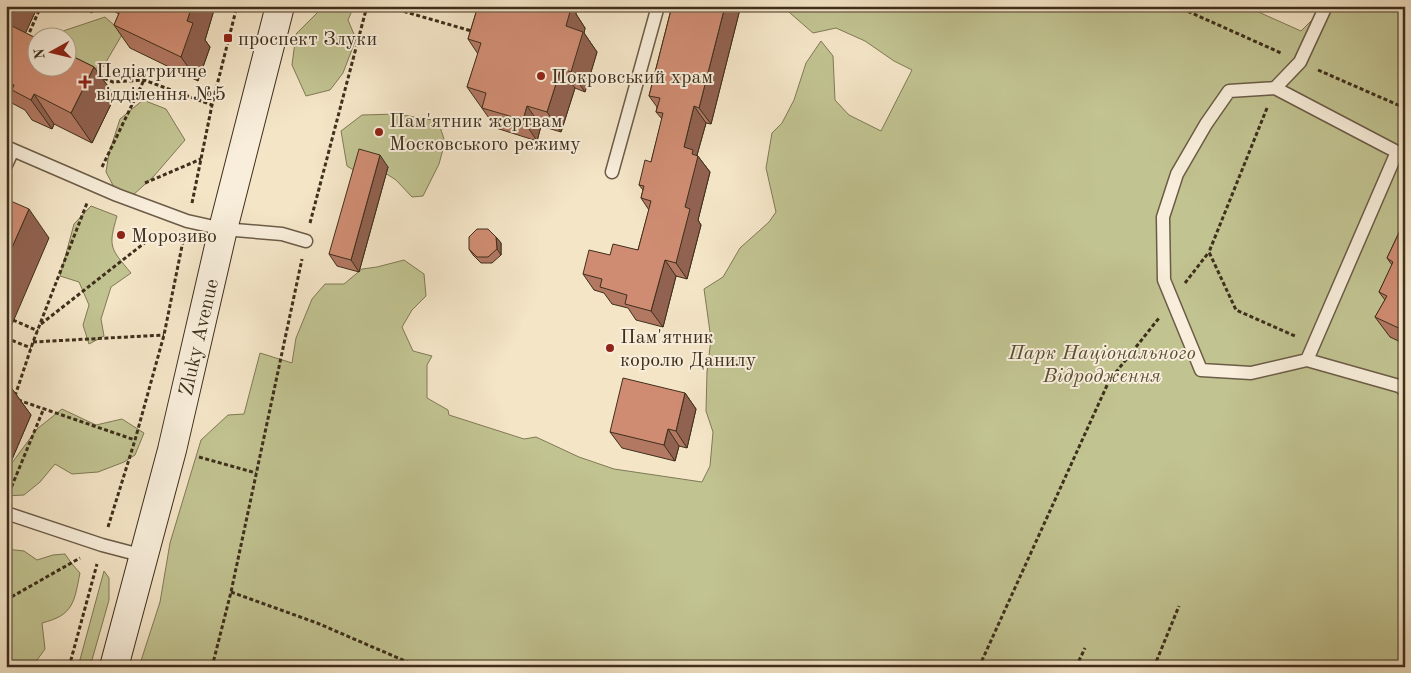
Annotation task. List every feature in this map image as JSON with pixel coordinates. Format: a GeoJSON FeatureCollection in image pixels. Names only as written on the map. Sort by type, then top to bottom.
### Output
{"type":"FeatureCollection","features":[{"type":"Feature","properties":{"kind":"main road","name":"Zluky Avenue"},"geometry":{"type":"LineString","coordinates":[[114,667],[172,450],[223,229],[280,6]]}},
{"type":"Feature","properties":{"kind":"lane"},"geometry":{"type":"LineString","coordinates":[[612,172],[658,6]]}},
{"type":"Feature","properties":{"kind":"lane"},"geometry":{"type":"LineString","coordinates":[[1275,88],[1300,62],[1326,6]]}},
{"type":"Feature","properties":{"kind":"lane"},"geometry":{"type":"LineString","coordinates":[[1307,360],[1397,152],[1275,88],[1230,91],[1206,124],[1177,174],[1163,217],[1164,280],[1201,370],[1251,373],[1307,360],[1399,386],[1405,390]]}},
{"type":"Feature","properties":{"kind":"lane"},"geometry":{"type":"LineString","coordinates":[[6,165],[10,148],[93,186],[187,221],[223,229],[282,234],[306,241]]}},
{"type":"Feature","properties":{"kind":"lane"},"geometry":{"type":"LineString","coordinates":[[6,513],[102,546],[144,556]]}},
{"type":"Feature","properties":{"kind":"path"},"geometry":{"type":"LineString","coordinates":[[24,46],[41,6]]}},
{"type":"Feature","properties":{"kind":"path"},"geometry":{"type":"LineString","coordinates":[[69,667],[102,546],[135,440],[164,335],[212,105],[237,6]]}},
{"type":"Feature","properties":{"kind":"path"},"geometry":{"type":"LineString","coordinates":[[212,667],[231,592],[306,241],[367,6]]}},
{"type":"Feature","properties":{"kind":"path"},"geometry":{"type":"LineString","coordinates":[[385,6],[476,32]]}},
{"type":"Feature","properties":{"kind":"path"},"geometry":{"type":"LineString","coordinates":[[95,75],[113,82],[144,80],[212,105]]}},
{"type":"Feature","properties":{"kind":"path"},"geometry":{"type":"LineString","coordinates":[[135,440],[14,399],[33,342],[93,186],[144,80]]}},
{"type":"Feature","properties":{"kind":"path"},"geometry":{"type":"LineString","coordinates":[[979,667],[1109,381],[1209,252],[1275,88]]}},
{"type":"Feature","properties":{"kind":"path"},"geometry":{"type":"LineString","coordinates":[[117,195],[202,158]]}},
{"type":"Feature","properties":{"kind":"path"},"geometry":{"type":"LineString","coordinates":[[41,324],[148,241],[187,221]]}},
{"type":"Feature","properties":{"kind":"path"},"geometry":{"type":"LineString","coordinates":[[1209,252],[1236,310],[1314,345]]}},
{"type":"Feature","properties":{"kind":"path"},"geometry":{"type":"LineString","coordinates":[[13,320],[38,331]]}},
{"type":"Feature","properties":{"kind":"path"},"geometry":{"type":"LineString","coordinates":[[33,342],[164,335]]}},
{"type":"Feature","properties":{"kind":"path"},"geometry":{"type":"LineString","coordinates":[[6,338],[31,348]]}},
{"type":"Feature","properties":{"kind":"path"},"geometry":{"type":"LineString","coordinates":[[6,501],[44,408]]}},
{"type":"Feature","properties":{"kind":"path"},"geometry":{"type":"LineString","coordinates":[[196,456],[256,473]]}},
{"type":"Feature","properties":{"kind":"path"},"geometry":{"type":"LineString","coordinates":[[6,600],[102,546]]}},
{"type":"Feature","properties":{"kind":"path"},"geometry":{"type":"LineString","coordinates":[[231,592],[317,623],[419,667]]}},
{"type":"Feature","properties":{"kind":"path"},"geometry":{"type":"LineString","coordinates":[[1154,667],[1179,606]]}},
{"type":"Feature","properties":{"kind":"path"},"geometry":{"type":"LineString","coordinates":[[1076,667],[1085,648]]}},
{"type":"Feature","properties":{"kind":"green space"},"geometry":{"type":"Polygon","coordinates":[[[320,6],[354,6],[348,20],[356,39],[343,73],[330,90],[306,96],[292,65],[296,34],[317,13],[320,6]]]}},
{"type":"Feature","properties":{"kind":"green space","name":"Парк Національного Відродження"},"geometry":{"type":"Polygon","coordinates":[[[782,6],[1245,6],[1301,31],[1323,6],[1405,6],[1405,667],[139,667],[160,602],[170,543],[201,440],[228,415],[244,414],[260,353],[292,363],[296,338],[312,299],[325,284],[344,284],[362,269],[404,260],[424,274],[426,296],[412,310],[402,327],[413,351],[432,356],[427,365],[427,398],[448,410],[449,415],[524,439],[536,437],[579,457],[614,469],[702,482],[710,466],[713,432],[706,411],[707,372],[711,339],[704,289],[723,277],[740,248],[769,222],[776,212],[766,168],[772,133],[782,123],[794,100],[806,63],[821,41],[833,56],[835,100],[849,115],[881,131],[912,70],[894,61],[865,41],[836,28],[813,33],[782,6]]]}},
{"type":"Feature","properties":{"kind":"green space"},"geometry":{"type":"Polygon","coordinates":[[[105,17],[123,33],[103,67],[82,71],[78,69],[78,28],[72,28],[105,17]]]}},
{"type":"Feature","properties":{"kind":"green space"},"geometry":{"type":"Polygon","coordinates":[[[143,100],[166,109],[185,140],[154,176],[132,196],[116,191],[106,172],[109,153],[120,119],[143,100]]]}},
{"type":"Feature","properties":{"kind":"green space"},"geometry":{"type":"Polygon","coordinates":[[[397,114],[438,121],[445,142],[439,164],[423,196],[412,197],[396,180],[379,169],[360,174],[347,166],[341,131],[362,115],[397,114]]]}},
{"type":"Feature","properties":{"kind":"green space"},"geometry":{"type":"Polygon","coordinates":[[[91,206],[117,216],[112,234],[113,247],[131,273],[111,287],[101,319],[104,336],[89,344],[83,325],[89,305],[79,282],[60,276],[74,224],[91,206]]]}},
{"type":"Feature","properties":{"kind":"green space"},"geometry":{"type":"Polygon","coordinates":[[[62,409],[96,425],[122,419],[144,433],[135,455],[124,462],[98,472],[72,474],[55,464],[40,482],[24,495],[6,496],[6,471],[37,429],[62,409]]]}},
{"type":"Feature","properties":{"kind":"green space"},"geometry":{"type":"Polygon","coordinates":[[[6,549],[24,551],[37,560],[53,555],[65,554],[80,573],[71,606],[61,616],[42,623],[45,649],[32,667],[6,667],[6,549]]]}},
{"type":"Feature","properties":{"kind":"green space"},"geometry":{"type":"Polygon","coordinates":[[[104,571],[109,578],[109,600],[90,667],[78,667],[104,571]]]}},
{"type":"Feature","properties":{"kind":"building"},"geometry":{"type":"Polygon","coordinates":[[[122,6],[192,6],[187,21],[193,23],[181,57],[114,25],[122,6]]]}},
{"type":"Feature","properties":{"kind":"building","name":"Покровський храм"},"geometry":{"type":"Polygon","coordinates":[[[478,6],[566,6],[571,8],[566,26],[583,32],[571,72],[561,68],[547,112],[527,106],[523,120],[482,108],[486,93],[467,87],[481,43],[468,39],[478,6]]]}},
{"type":"Feature","properties":{"kind":"building"},"geometry":{"type":"Polygon","coordinates":[[[672,6],[725,6],[699,108],[694,106],[684,147],[693,150],[692,154],[698,156],[685,207],[690,209],[676,263],[665,260],[651,311],[625,304],[627,295],[600,287],[602,279],[583,274],[589,250],[610,255],[613,244],[638,250],[651,201],[641,198],[644,186],[639,185],[645,160],[651,162],[663,113],[656,112],[660,98],[649,96],[672,6]]]}},
{"type":"Feature","properties":{"kind":"building"},"geometry":{"type":"Polygon","coordinates":[[[6,23],[28,34],[28,78],[78,78],[78,59],[94,67],[71,113],[34,94],[31,100],[12,90],[14,85],[6,81],[6,23]]]}},
{"type":"Feature","properties":{"kind":"building"},"geometry":{"type":"Polygon","coordinates":[[[359,149],[380,155],[351,260],[329,254],[359,149]]]}},
{"type":"Feature","properties":{"kind":"building"},"geometry":{"type":"Polygon","coordinates":[[[6,199],[29,209],[6,261],[6,199]]]}},
{"type":"Feature","properties":{"kind":"building"},"geometry":{"type":"Polygon","coordinates":[[[1405,220],[1405,331],[1375,317],[1387,296],[1379,292],[1393,262],[1387,258],[1405,220]]]}},
{"type":"Feature","properties":{"kind":"building"},"geometry":{"type":"Polygon","coordinates":[[[477,229],[488,229],[496,237],[497,249],[488,257],[477,257],[469,249],[469,237],[477,229]]]}},
{"type":"Feature","properties":{"kind":"building"},"geometry":{"type":"Polygon","coordinates":[[[623,378],[685,393],[676,431],[668,429],[664,445],[610,432],[623,378]]]}},
{"type":"Feature","properties":{"kind":"building"},"geometry":{"type":"Polygon","coordinates":[[[6,384],[10,386],[6,396],[6,384]]]}},
{"type":"Feature","properties":{"kind":"place","name":"проспект Злуки"},"geometry":{"type":"Point","coordinates":[228,38]}},
{"type":"Feature","properties":{"kind":"place","name":"Покровський храм"},"geometry":{"type":"Point","coordinates":[541,76]}},
{"type":"Feature","properties":{"kind":"place","name":"Педіатричне відділення №5"},"geometry":{"type":"Point","coordinates":[85,82]}},
{"type":"Feature","properties":{"kind":"place","name":"Пам'ятник жертвам Московського режиму"},"geometry":{"type":"Point","coordinates":[379,132]}},
{"type":"Feature","properties":{"kind":"place","name":"Морозиво"},"geometry":{"type":"Point","coordinates":[121,235]}},
{"type":"Feature","properties":{"kind":"place","name":"Пам'ятник королю Данилу"},"geometry":{"type":"Point","coordinates":[610,348]}}]}
